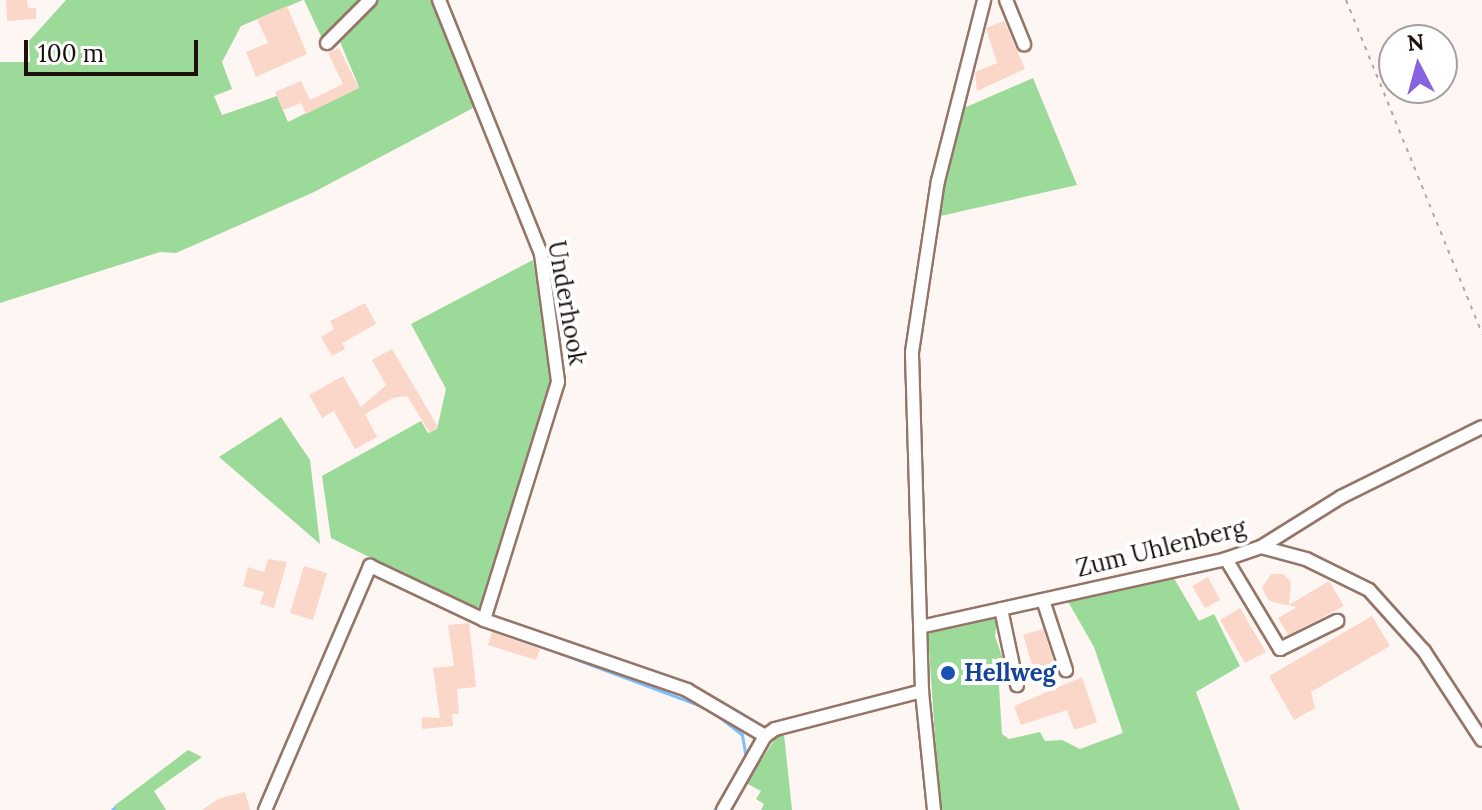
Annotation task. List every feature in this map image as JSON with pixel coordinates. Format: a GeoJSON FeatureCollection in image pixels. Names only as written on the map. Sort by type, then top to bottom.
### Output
{"type":"FeatureCollection","features":[{"type":"Feature","properties":{"kind":"street"},"geometry":{"type":"LineString","coordinates":[[327,43],[370,0]]}},
{"type":"Feature","properties":{"kind":"street","name":"Underhook"},"geometry":{"type":"LineString","coordinates":[[439,0],[541,254],[558,382],[484,620]]}},
{"type":"Feature","properties":{"kind":"street"},"geometry":{"type":"LineString","coordinates":[[934,810],[922,691],[912,352],[938,181],[984,0]]}},
{"type":"Feature","properties":{"kind":"street"},"geometry":{"type":"LineString","coordinates":[[1006,0],[1024,44]]}},
{"type":"Feature","properties":{"kind":"street","name":"Zum Uhlenberg"},"geometry":{"type":"LineString","coordinates":[[920,627],[1226,559],[1261,547],[1341,497],[1482,427]]}},
{"type":"Feature","properties":{"kind":"street"},"geometry":{"type":"LineString","coordinates":[[1261,547],[1306,559],[1369,590],[1424,651],[1482,740]]}},
{"type":"Feature","properties":{"kind":"street"},"geometry":{"type":"LineString","coordinates":[[1226,559],[1280,649],[1337,621]]}},
{"type":"Feature","properties":{"kind":"street"},"geometry":{"type":"LineString","coordinates":[[265,810],[370,566],[484,620],[687,690],[765,736]]}},
{"type":"Feature","properties":{"kind":"street"},"geometry":{"type":"LineString","coordinates":[[1043,600],[1066,670]]}},
{"type":"Feature","properties":{"kind":"street"},"geometry":{"type":"LineString","coordinates":[[1001,609],[1017,685]]}},
{"type":"Feature","properties":{"kind":"street"},"geometry":{"type":"LineString","coordinates":[[723,810],[765,736],[789,725],[922,691]]}},
{"type":"Feature","properties":{"kind":"path"},"geometry":{"type":"LineString","coordinates":[[1346,0],[1482,334]]}},
{"type":"Feature","properties":{"kind":"green space"},"geometry":{"type":"Polygon","coordinates":[[[66,0],[303,0],[241,26],[222,62],[232,89],[214,96],[222,115],[277,96],[288,122],[359,87],[338,37],[376,0],[432,0],[475,107],[314,192],[176,253],[160,252],[0,303],[0,62],[30,62],[29,41],[66,0]]]}},
{"type":"Feature","properties":{"kind":"green space"},"geometry":{"type":"Polygon","coordinates":[[[304,0],[366,0],[329,36],[321,36],[304,0]]]}},
{"type":"Feature","properties":{"kind":"green space"},"geometry":{"type":"Polygon","coordinates":[[[1033,78],[1077,185],[936,217],[957,111],[1033,78]]]}},
{"type":"Feature","properties":{"kind":"green space"},"geometry":{"type":"Polygon","coordinates":[[[533,260],[554,382],[484,605],[473,609],[331,538],[322,476],[421,421],[428,433],[437,429],[446,389],[411,324],[533,260]]]}},
{"type":"Feature","properties":{"kind":"green space"},"geometry":{"type":"Polygon","coordinates":[[[281,417],[310,460],[320,544],[219,457],[281,417]]]}},
{"type":"Feature","properties":{"kind":"green space"},"geometry":{"type":"Polygon","coordinates":[[[1172,575],[1199,621],[1214,614],[1240,666],[1196,692],[1240,810],[940,810],[928,634],[991,614],[997,621],[995,636],[1006,668],[999,686],[1002,734],[1009,739],[1040,732],[1045,741],[1062,740],[1080,749],[1123,733],[1094,647],[1066,598],[1172,575]]]}},
{"type":"Feature","properties":{"kind":"green space"},"geometry":{"type":"Polygon","coordinates":[[[784,734],[792,810],[761,810],[764,804],[756,799],[761,791],[746,783],[777,736],[784,734]]]}},
{"type":"Feature","properties":{"kind":"green space"},"geometry":{"type":"Polygon","coordinates":[[[188,750],[202,757],[154,791],[166,810],[116,810],[114,806],[188,750]]]}},
{"type":"Feature","properties":{"kind":"building"},"geometry":{"type":"Polygon","coordinates":[[[6,0],[27,0],[28,8],[36,8],[36,19],[7,21],[6,0]]]}},
{"type":"Feature","properties":{"kind":"building"},"geometry":{"type":"Polygon","coordinates":[[[287,6],[307,54],[256,77],[246,52],[268,43],[257,19],[287,6]]]}},
{"type":"Feature","properties":{"kind":"building"},"geometry":{"type":"Polygon","coordinates":[[[1004,21],[1025,69],[977,91],[975,72],[997,63],[986,28],[1004,21]]]}},
{"type":"Feature","properties":{"kind":"building"},"geometry":{"type":"Polygon","coordinates":[[[339,48],[359,88],[306,114],[301,103],[283,110],[275,92],[301,81],[310,100],[343,84],[328,53],[339,48]]]}},
{"type":"Feature","properties":{"kind":"building"},"geometry":{"type":"Polygon","coordinates":[[[365,303],[376,324],[342,343],[345,349],[332,356],[321,337],[334,329],[330,321],[365,303]]]}},
{"type":"Feature","properties":{"kind":"building"},"geometry":{"type":"Polygon","coordinates":[[[392,349],[438,427],[430,433],[407,396],[393,398],[365,414],[377,437],[355,449],[334,411],[322,418],[309,395],[343,376],[361,407],[386,385],[372,360],[392,349]]]}},
{"type":"Feature","properties":{"kind":"building"},"geometry":{"type":"Polygon","coordinates":[[[268,559],[287,562],[274,608],[260,604],[264,592],[243,586],[248,567],[264,572],[268,559]]]}},
{"type":"Feature","properties":{"kind":"building"},"geometry":{"type":"Polygon","coordinates":[[[304,566],[327,573],[313,620],[290,613],[304,566]]]}},
{"type":"Feature","properties":{"kind":"building"},"geometry":{"type":"Polygon","coordinates":[[[1271,574],[1283,574],[1291,582],[1289,605],[1329,581],[1344,606],[1288,635],[1278,618],[1297,607],[1272,602],[1267,598],[1262,588],[1271,574]]]}},
{"type":"Feature","properties":{"kind":"building"},"geometry":{"type":"Polygon","coordinates":[[[1208,577],[1220,600],[1205,608],[1192,586],[1208,577]]]}},
{"type":"Feature","properties":{"kind":"building"},"geometry":{"type":"Polygon","coordinates":[[[1240,608],[1266,652],[1245,663],[1220,620],[1240,608]]]}},
{"type":"Feature","properties":{"kind":"building"},"geometry":{"type":"Polygon","coordinates":[[[1372,616],[1390,646],[1311,692],[1315,708],[1294,720],[1269,676],[1372,616]]]}},
{"type":"Feature","properties":{"kind":"building"},"geometry":{"type":"Polygon","coordinates":[[[469,623],[476,687],[457,689],[459,714],[452,714],[453,726],[422,729],[422,717],[440,718],[433,668],[454,666],[448,625],[469,623]]]}},
{"type":"Feature","properties":{"kind":"building"},"geometry":{"type":"Polygon","coordinates":[[[1043,629],[1056,670],[1036,677],[1023,635],[1043,629]]]}},
{"type":"Feature","properties":{"kind":"building"},"geometry":{"type":"Polygon","coordinates":[[[492,632],[540,649],[536,660],[488,645],[492,632]]]}},
{"type":"Feature","properties":{"kind":"building"},"geometry":{"type":"Polygon","coordinates":[[[1082,677],[1097,722],[1074,730],[1067,710],[1021,725],[1014,706],[1082,677]]]}},
{"type":"Feature","properties":{"kind":"building"},"geometry":{"type":"Polygon","coordinates":[[[245,792],[250,810],[202,810],[218,799],[245,792]]]}},
{"type":"Feature","properties":{"kind":"waterway"},"geometry":{"type":"LineString","coordinates":[[557,652],[707,708]]}},
{"type":"Feature","properties":{"kind":"waterway"},"geometry":{"type":"LineString","coordinates":[[713,712],[742,735],[746,757]]}},
{"type":"Feature","properties":{"kind":"waterway"},"geometry":{"type":"LineString","coordinates":[[714,810],[725,795]]}},
{"type":"Feature","properties":{"kind":"place","name":"Hellweg"},"geometry":{"type":"Point","coordinates":[948,673]}}]}
